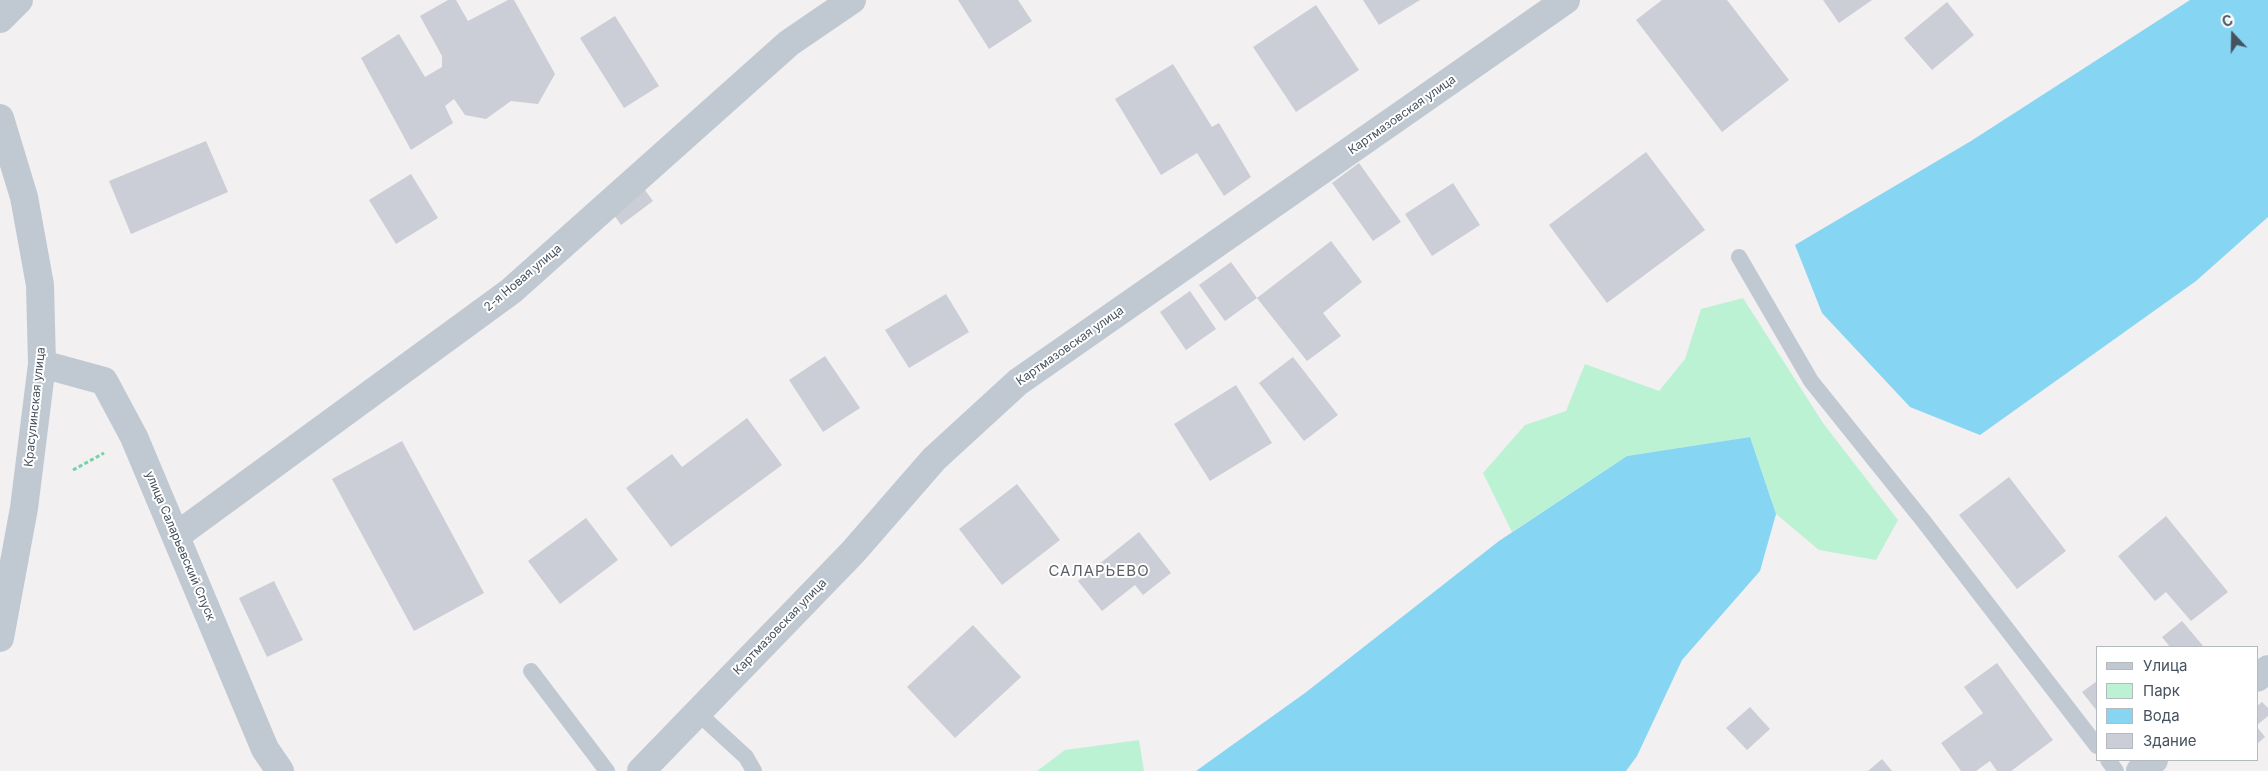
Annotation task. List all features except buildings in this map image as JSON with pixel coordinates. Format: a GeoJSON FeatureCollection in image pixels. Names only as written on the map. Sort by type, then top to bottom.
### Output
{"type":"FeatureCollection","features":[{"type":"Feature","properties":{"kind":"street"},"geometry":{"type":"LineString","coordinates":[[0,19],[19,0]]}},
{"type":"Feature","properties":{"kind":"street","name":"2-я Новая улица"},"geometry":{"type":"LineString","coordinates":[[176,536],[511,292],[789,43],[852,0]]}},
{"type":"Feature","properties":{"kind":"street","name":"Картмазовская улица"},"geometry":{"type":"LineString","coordinates":[[641,771],[852,552],[934,459],[1018,382],[1566,0]]}},
{"type":"Feature","properties":{"kind":"street","name":"Красулинская улица"},"geometry":{"type":"LineString","coordinates":[[0,118],[24,197],[40,285],[42,364],[24,508],[0,638]]}},
{"type":"Feature","properties":{"kind":"street","name":"улица Саларьевский Спуск"},"geometry":{"type":"LineString","coordinates":[[42,364],[104,381],[134,437],[265,749],[280,771]]}},
{"type":"Feature","properties":{"kind":"street"},"geometry":{"type":"LineString","coordinates":[[2258,677],[2268,669]]}},
{"type":"Feature","properties":{"kind":"street"},"geometry":{"type":"LineString","coordinates":[[2140,771],[2153,761]]}},
{"type":"Feature","properties":{"kind":"lane"},"geometry":{"type":"LineString","coordinates":[[1739,258],[1811,381],[1925,523],[2096,745]]}},
{"type":"Feature","properties":{"kind":"lane"},"geometry":{"type":"LineString","coordinates":[[531,671],[607,771]]}},
{"type":"Feature","properties":{"kind":"lane"},"geometry":{"type":"LineString","coordinates":[[698,713],[746,757],[754,771]]}},
{"type":"Feature","properties":{"kind":"green space"},"geometry":{"type":"Polygon","coordinates":[[[1743,298],[1823,423],[1898,520],[1876,560],[1819,550],[1776,514],[1750,437],[1627,456],[1512,532],[1483,473],[1525,425],[1566,411],[1585,364],[1659,391],[1685,359],[1701,309],[1743,298]]]}},
{"type":"Feature","properties":{"kind":"green space"},"geometry":{"type":"Polygon","coordinates":[[[1139,740],[1144,771],[1037,771],[1065,750],[1139,740]]]}},
{"type":"Feature","properties":{"kind":"water"},"geometry":{"type":"Polygon","coordinates":[[[2190,0],[2268,0],[2268,217],[2196,281],[1980,435],[1910,407],[1822,313],[1795,245],[1971,141],[2190,0]]]}},
{"type":"Feature","properties":{"kind":"water"},"geometry":{"type":"Polygon","coordinates":[[[1750,437],[1776,514],[1760,571],[1682,660],[1637,756],[1626,771],[1196,771],[1305,693],[1499,541],[1627,456],[1750,437]]]}},
{"type":"Feature","properties":{"kind":"district","name":"САЛАРЬЕВО"},"geometry":{"type":"Point","coordinates":[1099,571]}}]}
